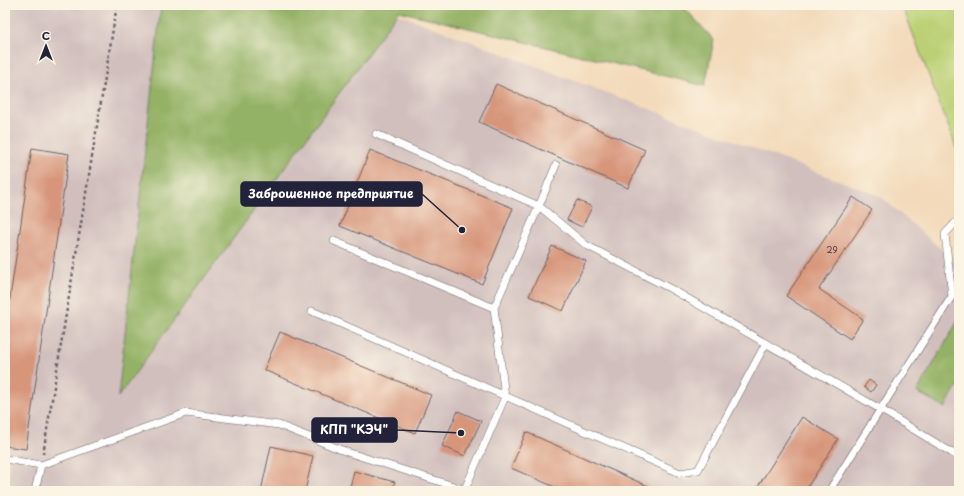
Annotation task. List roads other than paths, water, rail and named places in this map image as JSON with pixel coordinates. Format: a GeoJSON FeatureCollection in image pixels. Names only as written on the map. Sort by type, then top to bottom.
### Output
{"type":"FeatureCollection","features":[{"type":"Feature","properties":{"kind":"lane"},"geometry":{"type":"LineString","coordinates":[[376,134],[539,206],[586,245],[673,290],[880,409],[959,457]]}},
{"type":"Feature","properties":{"kind":"lane"},"geometry":{"type":"LineString","coordinates":[[5,459],[41,465],[186,413],[279,425],[347,452],[467,490],[505,397],[494,308],[556,165]]}},
{"type":"Feature","properties":{"kind":"lane"},"geometry":{"type":"LineString","coordinates":[[829,491],[952,296],[944,234],[959,219]]}},
{"type":"Feature","properties":{"kind":"lane"},"geometry":{"type":"LineString","coordinates":[[334,241],[494,308]]}},
{"type":"Feature","properties":{"kind":"lane"},"geometry":{"type":"LineString","coordinates":[[312,311],[680,473],[698,470],[766,343]]}},
{"type":"Feature","properties":{"kind":"lane"},"geometry":{"type":"LineString","coordinates":[[35,491],[41,465]]}},
{"type":"Feature","properties":{"kind":"place","name":"Заброшенное предприятие"},"geometry":{"type":"Point","coordinates":[462,230]}},
{"type":"Feature","properties":{"kind":"place","name":"КПП \"КЭЧ\""},"geometry":{"type":"Point","coordinates":[461,433]}}]}
